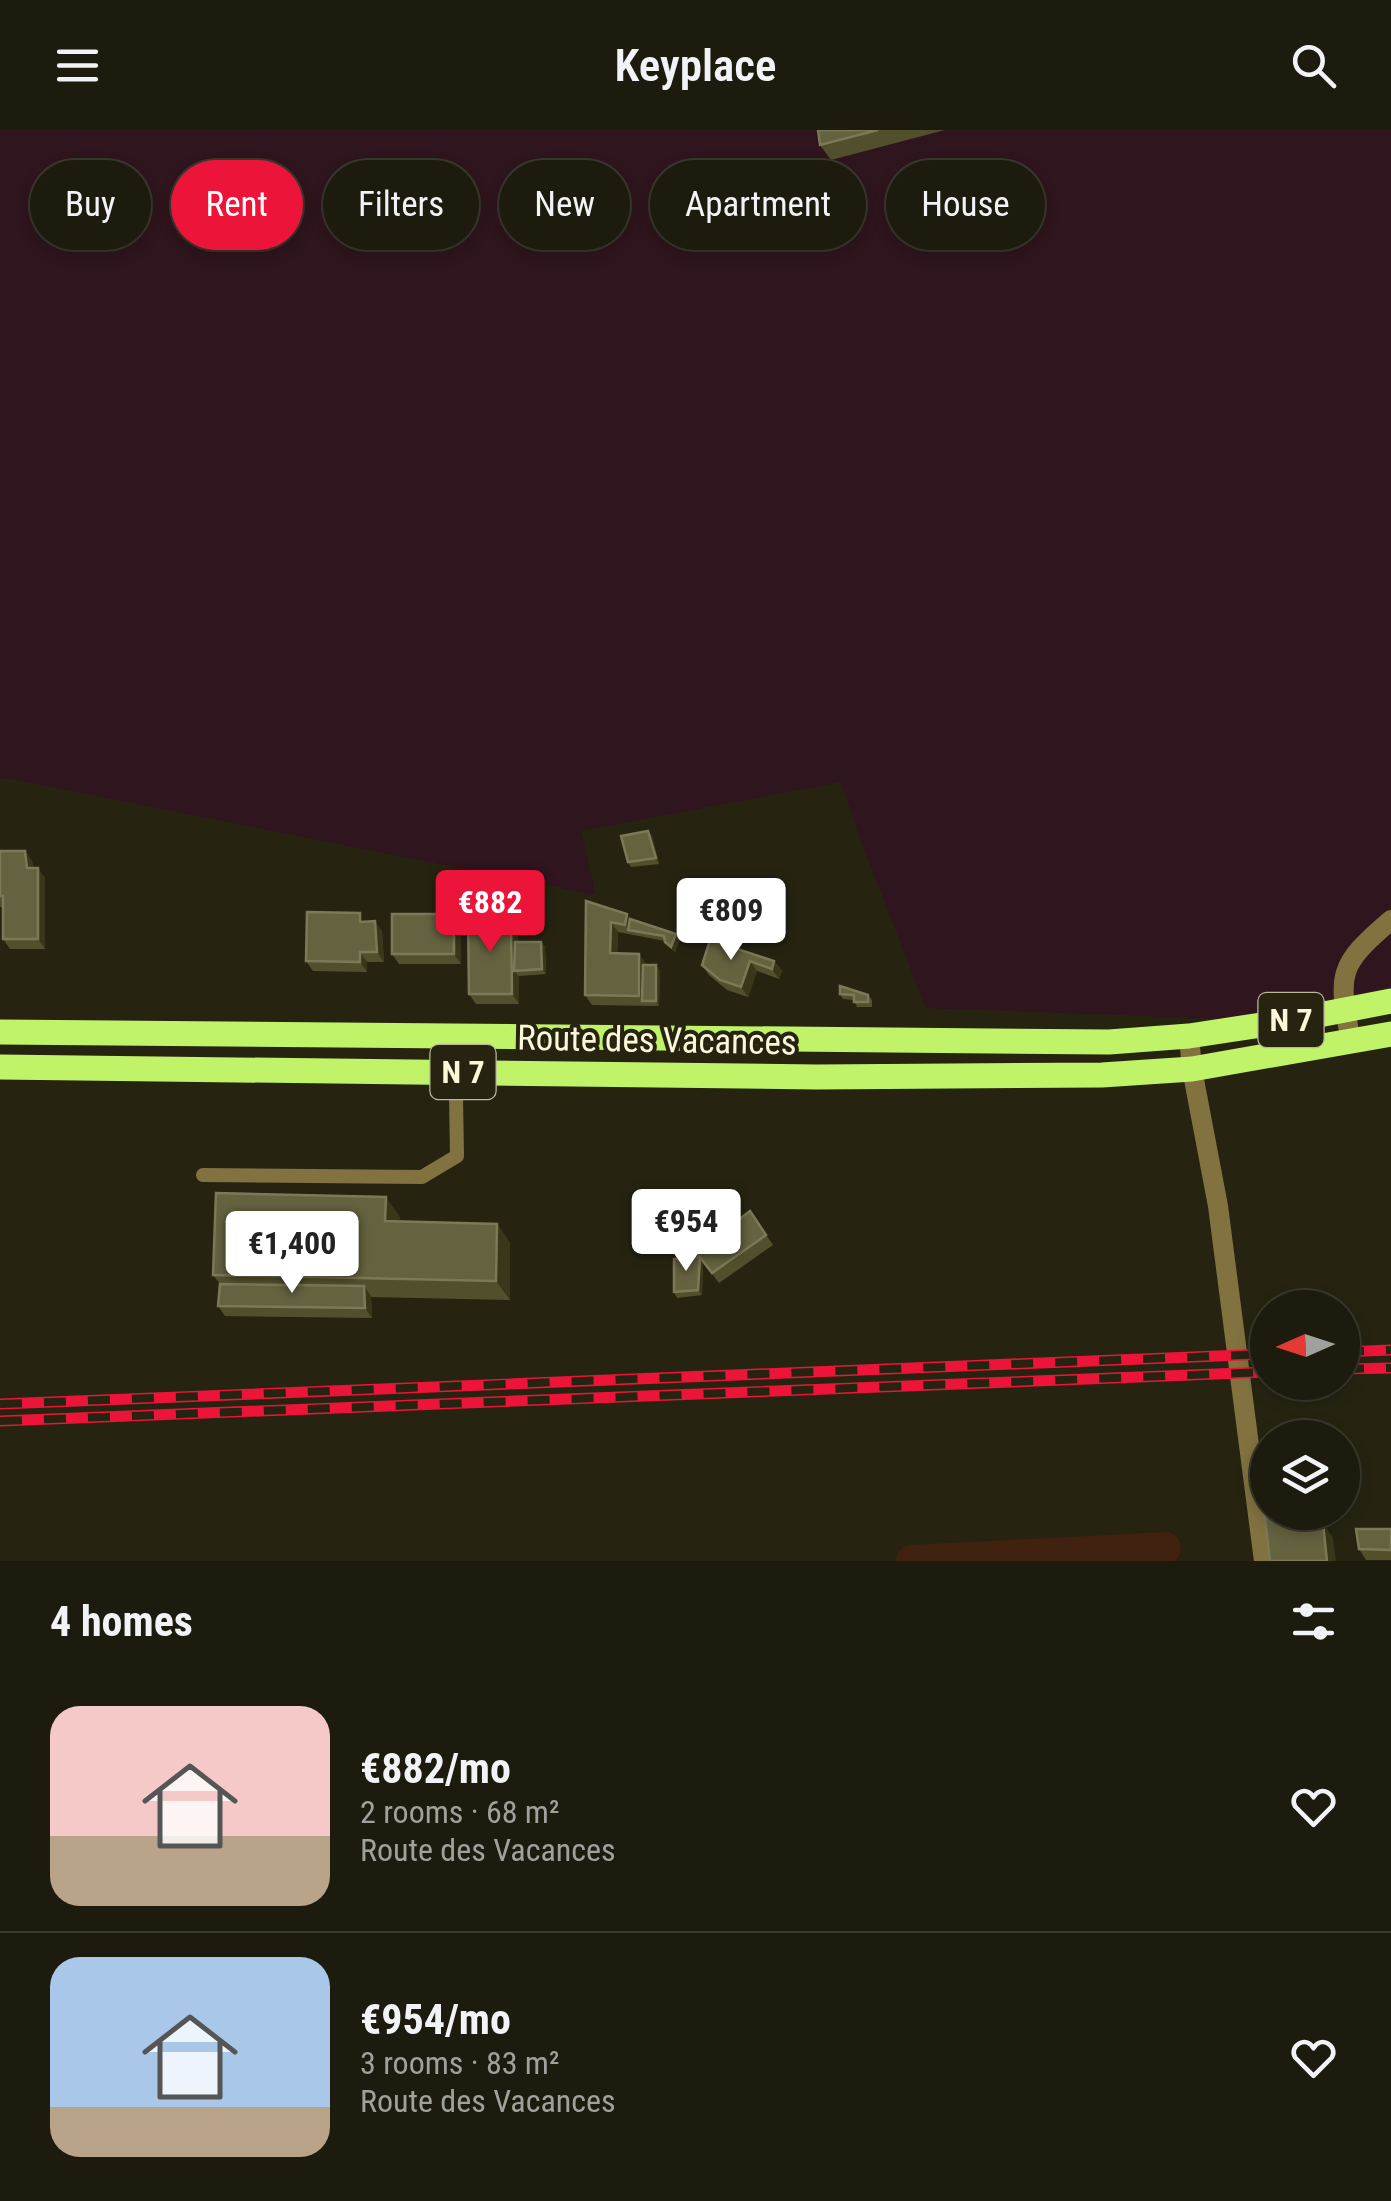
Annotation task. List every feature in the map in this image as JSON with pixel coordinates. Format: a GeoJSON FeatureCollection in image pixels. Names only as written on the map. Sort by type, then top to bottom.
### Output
{"type":"FeatureCollection","features":[{"type":"Feature","properties":{"kind":"main road","name":"N 7"},"geometry":{"type":"LineString","coordinates":[[1189,1036],[1391,1000]]}},
{"type":"Feature","properties":{"kind":"main road","name":"Route des Vacances"},"geometry":{"type":"LineString","coordinates":[[0,1032],[1109,1042],[1189,1036]]}},
{"type":"Feature","properties":{"kind":"main road","name":"N 7"},"geometry":{"type":"LineString","coordinates":[[1192,1069],[1391,1034]]}},
{"type":"Feature","properties":{"kind":"main road","name":"Route des Vacances"},"geometry":{"type":"LineString","coordinates":[[0,1068],[926,1077],[1102,1075],[1192,1069]]}},
{"type":"Feature","properties":{"kind":"street"},"geometry":{"type":"LineString","coordinates":[[1352,1042],[1343,973],[1361,946],[1391,920]]}},
{"type":"Feature","properties":{"kind":"street"},"geometry":{"type":"LineString","coordinates":[[1189,1036],[1218,1206],[1264,1561]]}},
{"type":"Feature","properties":{"kind":"lane"},"geometry":{"type":"LineString","coordinates":[[202,1174],[422,1178],[458,1156],[455,1036]]}},
{"type":"Feature","properties":{"kind":"shaded area"},"geometry":{"type":"Polygon","coordinates":[[[0,130],[1391,130],[1391,987],[1227,1019],[926,1008],[841,782],[581,831],[596,895],[0,779],[0,130]]]}},
{"type":"Feature","properties":{"kind":"building"},"geometry":{"type":"Polygon","coordinates":[[[818,130],[878,130],[820,145],[818,130]]]}},
{"type":"Feature","properties":{"kind":"building"},"geometry":{"type":"Polygon","coordinates":[[[648,831],[656,858],[628,862],[621,836],[648,831]]]}},
{"type":"Feature","properties":{"kind":"building"},"geometry":{"type":"Polygon","coordinates":[[[0,851],[25,851],[27,868],[38,868],[38,939],[3,939],[0,851]]]}},
{"type":"Feature","properties":{"kind":"building"},"geometry":{"type":"Polygon","coordinates":[[[472,882],[481,883],[480,916],[472,916],[472,882]]]}},
{"type":"Feature","properties":{"kind":"building"},"geometry":{"type":"Polygon","coordinates":[[[522,901],[522,921],[514,921],[511,916],[492,916],[493,903],[522,901]]]}},
{"type":"Feature","properties":{"kind":"building"},"geometry":{"type":"Polygon","coordinates":[[[586,901],[627,914],[625,925],[611,922],[610,953],[639,954],[639,996],[585,995],[586,901]]]}},
{"type":"Feature","properties":{"kind":"building"},"geometry":{"type":"Polygon","coordinates":[[[307,912],[360,913],[360,922],[375,921],[377,952],[360,952],[360,962],[306,961],[307,912]]]}},
{"type":"Feature","properties":{"kind":"building"},"geometry":{"type":"Polygon","coordinates":[[[392,914],[454,914],[454,954],[392,954],[392,914]]]}},
{"type":"Feature","properties":{"kind":"building"},"geometry":{"type":"Polygon","coordinates":[[[468,916],[511,916],[512,994],[469,994],[468,916]]]}},
{"type":"Feature","properties":{"kind":"building"},"geometry":{"type":"Polygon","coordinates":[[[630,919],[676,934],[671,947],[664,936],[628,930],[630,919]]]}},
{"type":"Feature","properties":{"kind":"building"},"geometry":{"type":"Polygon","coordinates":[[[710,940],[774,961],[772,969],[750,961],[741,987],[720,980],[702,965],[710,940]]]}},
{"type":"Feature","properties":{"kind":"building"},"geometry":{"type":"Polygon","coordinates":[[[515,942],[541,942],[542,969],[514,971],[515,942]]]}},
{"type":"Feature","properties":{"kind":"building"},"geometry":{"type":"Polygon","coordinates":[[[643,965],[656,965],[656,1001],[642,1001],[643,965]]]}},
{"type":"Feature","properties":{"kind":"building"},"geometry":{"type":"Polygon","coordinates":[[[840,986],[868,995],[868,1002],[854,1002],[854,995],[840,994],[840,986]]]}},
{"type":"Feature","properties":{"kind":"building"},"geometry":{"type":"Polygon","coordinates":[[[216,1193],[386,1197],[385,1221],[497,1224],[496,1281],[213,1275],[216,1193]]]}},
{"type":"Feature","properties":{"kind":"building"},"geometry":{"type":"Polygon","coordinates":[[[711,1204],[729,1227],[696,1252],[700,1257],[677,1230],[711,1204]]]}},
{"type":"Feature","properties":{"kind":"building"},"geometry":{"type":"Polygon","coordinates":[[[750,1211],[766,1235],[712,1273],[696,1252],[750,1211]]]}},
{"type":"Feature","properties":{"kind":"building"},"geometry":{"type":"Polygon","coordinates":[[[700,1257],[698,1290],[674,1292],[674,1259],[700,1257]]]}},
{"type":"Feature","properties":{"kind":"building"},"geometry":{"type":"Polygon","coordinates":[[[220,1284],[364,1286],[365,1308],[218,1306],[220,1284]]]}},
{"type":"Feature","properties":{"kind":"building"},"geometry":{"type":"Polygon","coordinates":[[[1391,1529],[1391,1550],[1359,1549],[1356,1530],[1391,1529]]]}},
{"type":"Feature","properties":{"kind":"building"},"geometry":{"type":"Polygon","coordinates":[[[1266,1530],[1324,1530],[1327,1561],[1270,1561],[1266,1530]]]}},
{"type":"Feature","properties":{"kind":"waterway"},"geometry":{"type":"LineString","coordinates":[[912,1561],[1165,1548]]}},
{"type":"Feature","properties":{"kind":"railway"},"geometry":{"type":"LineString","coordinates":[[1360,1351],[1391,1350]]}},
{"type":"Feature","properties":{"kind":"railway"},"geometry":{"type":"LineString","coordinates":[[0,1404],[1250,1355]]}},
{"type":"Feature","properties":{"kind":"railway"},"geometry":{"type":"LineString","coordinates":[[1360,1369],[1391,1368]]}},
{"type":"Feature","properties":{"kind":"railway"},"geometry":{"type":"LineString","coordinates":[[0,1421],[1250,1373]]}}]}
